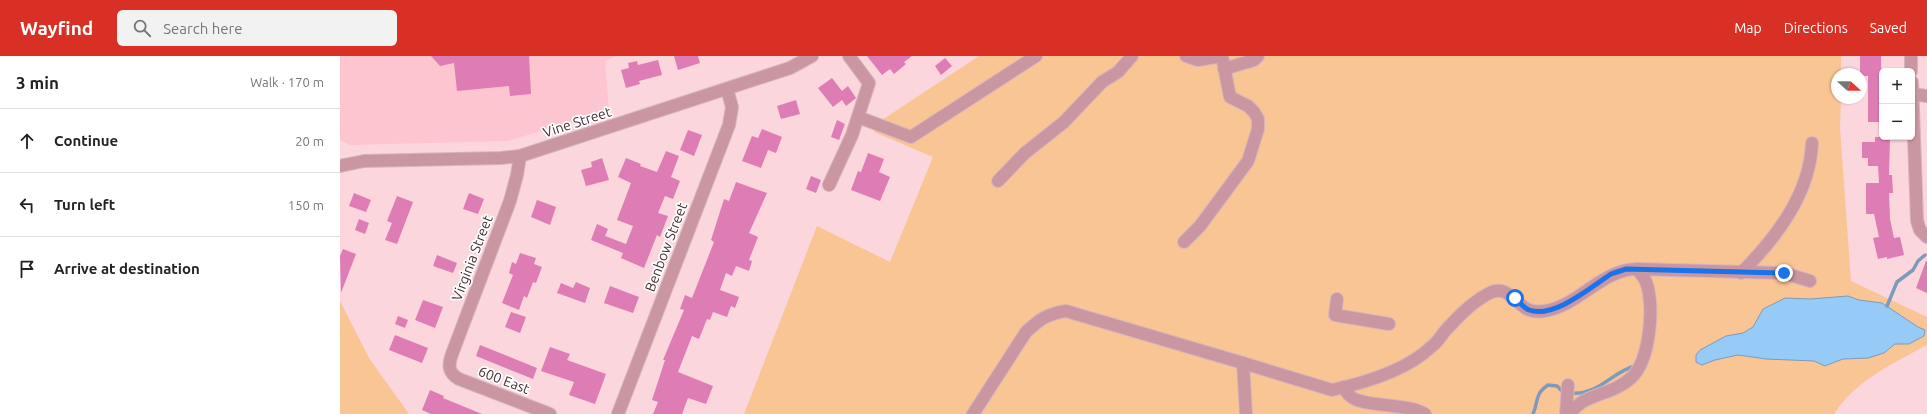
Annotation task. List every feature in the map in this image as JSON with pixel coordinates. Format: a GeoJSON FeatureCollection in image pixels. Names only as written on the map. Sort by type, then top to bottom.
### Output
{"type":"FeatureCollection","features":[{"type":"Feature","properties":{"kind":"street","name":"Vine Street"},"geometry":{"type":"LineString","coordinates":[[340,166],[364,160],[501,158],[520,156],[790,68],[812,56]]}},
{"type":"Feature","properties":{"kind":"street"},"geometry":{"type":"LineString","coordinates":[[830,185],[858,117],[869,83],[849,56]]}},
{"type":"Feature","properties":{"kind":"street"},"geometry":{"type":"LineString","coordinates":[[858,117],[911,138],[1036,56]]}},
{"type":"Feature","properties":{"kind":"street"},"geometry":{"type":"LineString","coordinates":[[998,181],[1025,153],[1064,122],[1102,82],[1118,72],[1132,56]]}},
{"type":"Feature","properties":{"kind":"street"},"geometry":{"type":"LineString","coordinates":[[1184,242],[1200,226],[1248,161],[1258,129],[1258,119],[1254,112],[1230,97],[1222,56],[1198,60],[1186,56]]}},
{"type":"Feature","properties":{"kind":"street"},"geometry":{"type":"LineString","coordinates":[[1224,69],[1254,60],[1258,56]]}},
{"type":"Feature","properties":{"kind":"street"},"geometry":{"type":"LineString","coordinates":[[1911,56],[1911,68]]}},
{"type":"Feature","properties":{"kind":"street","name":"Benbow Street"},"geometry":{"type":"LineString","coordinates":[[618,414],[729,125],[732,107],[727,89]]}},
{"type":"Feature","properties":{"kind":"street"},"geometry":{"type":"LineString","coordinates":[[1915,90],[1927,96]]}},
{"type":"Feature","properties":{"kind":"street"},"geometry":{"type":"LineString","coordinates":[[1913,104],[1917,221],[1920,230],[1927,237]]}},
{"type":"Feature","properties":{"kind":"street"},"geometry":{"type":"LineString","coordinates":[[1741,273],[1764,246],[1794,206],[1811,160],[1812,143]]}},
{"type":"Feature","properties":{"kind":"street","name":"Virginia Street"},"geometry":{"type":"LineString","coordinates":[[450,370],[449,366],[452,354],[510,201],[518,175],[520,156]]}},
{"type":"Feature","properties":{"kind":"street"},"geometry":{"type":"LineString","coordinates":[[974,414],[1016,345],[1037,321],[1049,314],[1066,311],[1078,313],[1332,390],[1399,368],[1420,358],[1466,310],[1487,294],[1497,291],[1507,293],[1527,309],[1536,312],[1547,311],[1574,299],[1613,274],[1626,269],[1784,273],[1810,281]]}},
{"type":"Feature","properties":{"kind":"street"},"geometry":{"type":"LineString","coordinates":[[1567,414],[1583,402],[1618,387],[1632,377],[1640,366],[1646,346],[1650,301],[1646,281],[1637,269]]}},
{"type":"Feature","properties":{"kind":"street"},"geometry":{"type":"LineString","coordinates":[[1337,299],[1335,315],[1389,324]]}},
{"type":"Feature","properties":{"kind":"street"},"geometry":{"type":"LineString","coordinates":[[1243,363],[1246,414]]}},
{"type":"Feature","properties":{"kind":"street","name":"600 East"},"geometry":{"type":"LineString","coordinates":[[450,370],[459,379],[550,414]]}},
{"type":"Feature","properties":{"kind":"street"},"geometry":{"type":"LineString","coordinates":[[1567,414],[1568,385]]}},
{"type":"Feature","properties":{"kind":"street"},"geometry":{"type":"LineString","coordinates":[[1344,387],[1349,396],[1363,402],[1399,406],[1419,410],[1424,414]]}},
{"type":"Feature","properties":{"kind":"shaded area"},"geometry":{"type":"Polygon","coordinates":[[[340,56],[616,56],[605,61],[609,111],[507,141],[350,145],[340,140],[340,56]]]}},
{"type":"Feature","properties":{"kind":"shaded area"},"geometry":{"type":"Polygon","coordinates":[[[979,56],[1841,56],[1841,68],[1831,68],[1831,104],[1841,104],[1840,128],[1851,281],[1927,317],[1927,345],[1864,382],[1853,391],[1834,414],[744,414],[817,226],[890,262],[933,157],[874,132],[879,122],[979,56]]]}},
{"type":"Feature","properties":{"kind":"shaded area"},"geometry":{"type":"Polygon","coordinates":[[[340,301],[369,358],[409,414],[340,414],[340,301]]]}},
{"type":"Feature","properties":{"kind":"water"},"geometry":{"type":"Polygon","coordinates":[[[1848,296],[1859,300],[1882,303],[1925,330],[1924,336],[1909,344],[1895,344],[1884,353],[1868,358],[1843,359],[1825,366],[1814,361],[1766,359],[1738,355],[1715,360],[1702,365],[1696,362],[1696,355],[1700,350],[1726,336],[1743,333],[1753,327],[1763,309],[1785,298],[1810,299],[1848,296]]]}},
{"type":"Feature","properties":{"kind":"building"},"geometry":{"type":"Polygon","coordinates":[[[431,56],[529,56],[531,94],[510,96],[509,86],[457,91],[454,63],[440,66],[431,56]]]}},
{"type":"Feature","properties":{"kind":"building"},"geometry":{"type":"Polygon","coordinates":[[[674,56],[698,56],[700,63],[678,70],[674,56]]]}},
{"type":"Feature","properties":{"kind":"building"},"geometry":{"type":"Polygon","coordinates":[[[867,56],[912,56],[904,62],[906,64],[894,74],[890,69],[882,75],[867,56]]]}},
{"type":"Feature","properties":{"kind":"building"},"geometry":{"type":"Polygon","coordinates":[[[1860,56],[1881,56],[1881,68],[1879,68],[1879,122],[1868,122],[1867,68],[1860,68],[1860,56]]]}},
{"type":"Feature","properties":{"kind":"building"},"geometry":{"type":"Polygon","coordinates":[[[945,58],[952,66],[941,75],[935,66],[945,58]]]}},
{"type":"Feature","properties":{"kind":"building"},"geometry":{"type":"Polygon","coordinates":[[[658,60],[662,75],[639,81],[640,84],[626,88],[621,70],[629,68],[628,63],[637,61],[638,65],[658,60]]]}},
{"type":"Feature","properties":{"kind":"building"},"geometry":{"type":"Polygon","coordinates":[[[832,78],[842,91],[848,86],[856,98],[846,106],[842,100],[833,107],[818,88],[832,78]]]}},
{"type":"Feature","properties":{"kind":"building"},"geometry":{"type":"Polygon","coordinates":[[[796,100],[800,114],[781,119],[777,106],[796,100]]]}},
{"type":"Feature","properties":{"kind":"building"},"geometry":{"type":"Polygon","coordinates":[[[837,120],[845,124],[839,140],[831,137],[837,120]]]}},
{"type":"Feature","properties":{"kind":"building"},"geometry":{"type":"Polygon","coordinates":[[[762,129],[782,137],[776,153],[768,150],[761,168],[742,161],[752,136],[758,138],[762,129]]]}},
{"type":"Feature","properties":{"kind":"building"},"geometry":{"type":"Polygon","coordinates":[[[688,130],[702,135],[694,156],[680,150],[688,130]]]}},
{"type":"Feature","properties":{"kind":"building"},"geometry":{"type":"Polygon","coordinates":[[[1875,137],[1879,137],[1879,140],[1890,140],[1889,175],[1892,175],[1893,193],[1889,193],[1890,219],[1894,238],[1900,237],[1904,255],[1887,259],[1887,257],[1878,259],[1873,238],[1879,237],[1874,214],[1866,214],[1866,183],[1879,183],[1878,166],[1868,166],[1868,158],[1862,158],[1862,142],[1875,142],[1875,137]]]}},
{"type":"Feature","properties":{"kind":"building"},"geometry":{"type":"Polygon","coordinates":[[[666,151],[679,156],[671,177],[680,181],[673,199],[665,196],[658,213],[668,216],[660,237],[657,235],[644,268],[621,258],[623,253],[591,240],[597,224],[608,229],[605,236],[626,244],[633,226],[617,220],[631,183],[618,177],[626,158],[641,164],[640,166],[657,172],[666,151]]]}},
{"type":"Feature","properties":{"kind":"building"},"geometry":{"type":"Polygon","coordinates":[[[868,153],[884,159],[879,172],[890,177],[880,201],[851,190],[858,171],[861,172],[868,153]]]}},
{"type":"Feature","properties":{"kind":"building"},"geometry":{"type":"Polygon","coordinates":[[[602,158],[609,180],[586,186],[581,170],[592,167],[591,162],[602,158]]]}},
{"type":"Feature","properties":{"kind":"building"},"geometry":{"type":"Polygon","coordinates":[[[811,176],[821,180],[816,193],[806,189],[811,176]]]}},
{"type":"Feature","properties":{"kind":"building"},"geometry":{"type":"Polygon","coordinates":[[[736,182],[767,193],[749,233],[758,237],[749,260],[752,261],[749,271],[736,266],[732,276],[726,273],[720,290],[739,297],[735,308],[731,306],[727,317],[713,312],[710,320],[707,319],[699,339],[692,336],[678,372],[713,386],[706,404],[688,398],[682,414],[653,414],[658,402],[652,400],[665,360],[663,360],[684,310],[680,309],[685,295],[692,298],[714,242],[711,240],[724,199],[729,201],[736,182]]]}},
{"type":"Feature","properties":{"kind":"building"},"geometry":{"type":"Polygon","coordinates":[[[354,193],[371,200],[366,212],[349,206],[354,193]]]}},
{"type":"Feature","properties":{"kind":"building"},"geometry":{"type":"Polygon","coordinates":[[[469,193],[484,199],[478,214],[463,209],[469,193]]]}},
{"type":"Feature","properties":{"kind":"building"},"geometry":{"type":"Polygon","coordinates":[[[397,196],[413,202],[397,244],[385,240],[392,223],[387,221],[397,196]]]}},
{"type":"Feature","properties":{"kind":"building"},"geometry":{"type":"Polygon","coordinates":[[[537,200],[556,207],[550,225],[531,217],[537,200]]]}},
{"type":"Feature","properties":{"kind":"building"},"geometry":{"type":"Polygon","coordinates":[[[359,219],[369,223],[365,234],[355,230],[359,219]]]}},
{"type":"Feature","properties":{"kind":"building"},"geometry":{"type":"Polygon","coordinates":[[[343,249],[356,254],[341,293],[340,256],[343,249]]]}},
{"type":"Feature","properties":{"kind":"building"},"geometry":{"type":"Polygon","coordinates":[[[520,253],[536,258],[534,264],[542,267],[536,283],[533,282],[527,298],[524,296],[519,310],[502,303],[513,275],[509,273],[512,262],[516,264],[520,253]]]}},
{"type":"Feature","properties":{"kind":"building"},"geometry":{"type":"Polygon","coordinates":[[[437,255],[457,263],[453,273],[433,266],[437,255]]]}},
{"type":"Feature","properties":{"kind":"building"},"geometry":{"type":"Polygon","coordinates":[[[1927,261],[1927,293],[1916,288],[1927,261]]]}},
{"type":"Feature","properties":{"kind":"building"},"geometry":{"type":"Polygon","coordinates":[[[576,282],[590,288],[585,303],[557,293],[561,283],[573,288],[576,282]]]}},
{"type":"Feature","properties":{"kind":"building"},"geometry":{"type":"Polygon","coordinates":[[[610,286],[639,297],[633,313],[604,303],[610,286]]]}},
{"type":"Feature","properties":{"kind":"building"},"geometry":{"type":"Polygon","coordinates":[[[423,300],[443,307],[435,328],[415,320],[423,300]]]}},
{"type":"Feature","properties":{"kind":"building"},"geometry":{"type":"Polygon","coordinates":[[[511,312],[526,317],[520,333],[505,327],[511,312]]]}},
{"type":"Feature","properties":{"kind":"building"},"geometry":{"type":"Polygon","coordinates":[[[398,316],[408,320],[405,328],[395,324],[398,316]]]}},
{"type":"Feature","properties":{"kind":"building"},"geometry":{"type":"Polygon","coordinates":[[[395,335],[428,348],[422,363],[389,350],[395,335]]]}},
{"type":"Feature","properties":{"kind":"building"},"geometry":{"type":"Polygon","coordinates":[[[480,345],[537,368],[533,379],[476,356],[480,345]]]}},
{"type":"Feature","properties":{"kind":"building"},"geometry":{"type":"Polygon","coordinates":[[[550,347],[570,354],[567,360],[606,374],[595,404],[569,395],[574,382],[541,371],[550,347]]]}},
{"type":"Feature","properties":{"kind":"building"},"geometry":{"type":"Polygon","coordinates":[[[430,390],[444,396],[443,398],[482,414],[431,414],[422,410],[430,390]]]}},
{"type":"Feature","properties":{"kind":"waterway"},"geometry":{"type":"LineString","coordinates":[[1887,306],[1897,282],[1913,270],[1918,261],[1925,255]]}},
{"type":"Feature","properties":{"kind":"waterway"},"geometry":{"type":"LineString","coordinates":[[1570,393],[1589,391],[1619,373],[1635,366]]}},
{"type":"Feature","properties":{"kind":"waterway"},"geometry":{"type":"LineString","coordinates":[[1533,414],[1539,395],[1548,385],[1557,386],[1564,393]]}},
{"type":"Feature","properties":{"kind":"route"},"geometry":{"type":"LineString","coordinates":[[1515,298],[1527,309],[1536,312],[1547,311],[1574,299],[1592,289],[1613,274],[1626,269],[1784,273]]}}]}
